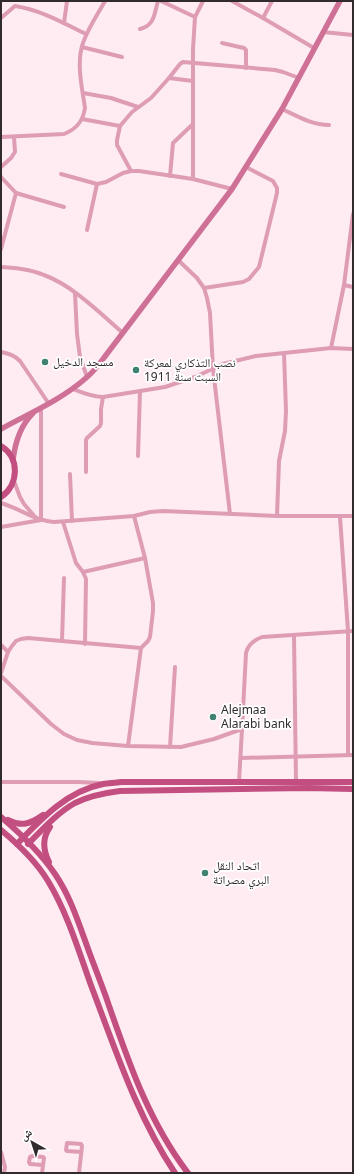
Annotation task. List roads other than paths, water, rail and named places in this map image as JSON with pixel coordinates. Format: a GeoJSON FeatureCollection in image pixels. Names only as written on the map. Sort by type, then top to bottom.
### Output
{"type":"FeatureCollection","features":[{"type":"Feature","properties":{"kind":"main road"},"geometry":{"type":"LineString","coordinates":[[1,429],[49,404],[73,389],[87,377],[103,359],[232,189],[282,109],[340,1]]}},
{"type":"Feature","properties":{"kind":"main road"},"geometry":{"type":"LineString","coordinates":[[1,497],[10,488],[14,481],[15,474],[13,460],[21,429],[29,417],[38,409]]}},
{"type":"Feature","properties":{"kind":"main road"},"geometry":{"type":"LineString","coordinates":[[1,446],[9,453],[13,460]]}},
{"type":"Feature","properties":{"kind":"main road"},"geometry":{"type":"LineString","coordinates":[[1,817],[14,823],[24,824],[38,818],[72,795],[103,784],[121,782],[353,782]]}},
{"type":"Feature","properties":{"kind":"main road"},"geometry":{"type":"LineString","coordinates":[[23,850],[62,812],[75,803],[86,798],[104,793],[120,791],[353,789]]}},
{"type":"Feature","properties":{"kind":"main road"},"geometry":{"type":"LineString","coordinates":[[17,844],[61,802]]}},
{"type":"Feature","properties":{"kind":"main road"},"geometry":{"type":"LineString","coordinates":[[62,812],[46,832],[44,840],[46,856],[75,913],[138,1084],[157,1124],[176,1157],[188,1173]]}},
{"type":"Feature","properties":{"kind":"main road"},"geometry":{"type":"LineString","coordinates":[[1,817],[30,843],[55,874]]}},
{"type":"Feature","properties":{"kind":"main road"},"geometry":{"type":"LineString","coordinates":[[1,830],[23,850],[47,880],[62,907],[133,1094],[156,1143],[175,1173]]}},
{"type":"Feature","properties":{"kind":"street"},"geometry":{"type":"LineString","coordinates":[[1,18],[15,6],[16,1]]}},
{"type":"Feature","properties":{"kind":"street"},"geometry":{"type":"LineString","coordinates":[[64,23],[67,1]]}},
{"type":"Feature","properties":{"kind":"street"},"geometry":{"type":"LineString","coordinates":[[1,137],[64,134],[76,127],[82,119],[85,108],[80,60],[82,48],[86,34],[105,1]]}},
{"type":"Feature","properties":{"kind":"street"},"geometry":{"type":"LineString","coordinates":[[140,29],[150,25],[153,20],[158,1]]}},
{"type":"Feature","properties":{"kind":"street"},"geometry":{"type":"LineString","coordinates":[[161,1],[195,17]]}},
{"type":"Feature","properties":{"kind":"street"},"geometry":{"type":"LineString","coordinates":[[193,179],[193,49],[195,17],[203,1]]}},
{"type":"Feature","properties":{"kind":"street"},"geometry":{"type":"LineString","coordinates":[[232,1],[314,48]]}},
{"type":"Feature","properties":{"kind":"street"},"geometry":{"type":"LineString","coordinates":[[263,18],[272,1]]}},
{"type":"Feature","properties":{"kind":"street"},"geometry":{"type":"LineString","coordinates":[[15,6],[35,10],[86,34]]}},
{"type":"Feature","properties":{"kind":"street"},"geometry":{"type":"LineString","coordinates":[[323,32],[353,35]]}},
{"type":"Feature","properties":{"kind":"street"},"geometry":{"type":"LineString","coordinates":[[222,42],[244,48],[246,50],[246,68]]}},
{"type":"Feature","properties":{"kind":"street"},"geometry":{"type":"LineString","coordinates":[[82,48],[122,57]]}},
{"type":"Feature","properties":{"kind":"street"},"geometry":{"type":"LineString","coordinates":[[131,171],[118,145],[117,140],[120,126],[132,112],[151,98],[170,78],[181,63],[193,62],[279,71],[299,78]]}},
{"type":"Feature","properties":{"kind":"street"},"geometry":{"type":"LineString","coordinates":[[170,78],[193,81]]}},
{"type":"Feature","properties":{"kind":"street"},"geometry":{"type":"LineString","coordinates":[[83,93],[110,98],[138,107]]}},
{"type":"Feature","properties":{"kind":"street"},"geometry":{"type":"LineString","coordinates":[[282,109],[319,125],[328,125]]}},
{"type":"Feature","properties":{"kind":"street"},"geometry":{"type":"LineString","coordinates":[[82,119],[120,126]]}},
{"type":"Feature","properties":{"kind":"street"},"geometry":{"type":"LineString","coordinates":[[170,176],[173,144],[193,124]]}},
{"type":"Feature","properties":{"kind":"street"},"geometry":{"type":"LineString","coordinates":[[1,167],[15,152],[14,137]]}},
{"type":"Feature","properties":{"kind":"street"},"geometry":{"type":"LineString","coordinates":[[204,288],[243,282],[249,279],[259,267],[277,188],[272,180],[246,167]]}},
{"type":"Feature","properties":{"kind":"street"},"geometry":{"type":"LineString","coordinates":[[61,174],[97,184],[106,182],[123,173],[139,171],[193,179],[232,189]]}},
{"type":"Feature","properties":{"kind":"street"},"geometry":{"type":"LineString","coordinates":[[1,178],[16,193],[64,207]]}},
{"type":"Feature","properties":{"kind":"street"},"geometry":{"type":"LineString","coordinates":[[87,230],[97,184]]}},
{"type":"Feature","properties":{"kind":"street"},"geometry":{"type":"LineString","coordinates":[[1,249],[16,193]]}},
{"type":"Feature","properties":{"kind":"street"},"geometry":{"type":"LineString","coordinates":[[331,348],[344,285],[353,214]]}},
{"type":"Feature","properties":{"kind":"street"},"geometry":{"type":"LineString","coordinates":[[178,260],[194,275],[204,288],[209,304],[213,369],[230,514]]}},
{"type":"Feature","properties":{"kind":"street"},"geometry":{"type":"LineString","coordinates":[[1,268],[22,269],[45,275],[75,293],[123,332]]}},
{"type":"Feature","properties":{"kind":"street"},"geometry":{"type":"LineString","coordinates":[[344,285],[353,287]]}},
{"type":"Feature","properties":{"kind":"street"},"geometry":{"type":"LineString","coordinates":[[75,293],[80,357],[87,377]]}},
{"type":"Feature","properties":{"kind":"street"},"geometry":{"type":"LineString","coordinates":[[73,389],[90,396],[103,397],[165,386],[183,381],[223,364],[256,356],[331,348],[353,349]]}},
{"type":"Feature","properties":{"kind":"street"},"geometry":{"type":"LineString","coordinates":[[1,352],[15,356],[20,361],[49,404]]}},
{"type":"Feature","properties":{"kind":"street"},"geometry":{"type":"LineString","coordinates":[[277,516],[279,461],[285,431],[286,411],[284,353]]}},
{"type":"Feature","properties":{"kind":"street"},"geometry":{"type":"LineString","coordinates":[[138,456],[140,391]]}},
{"type":"Feature","properties":{"kind":"street"},"geometry":{"type":"LineString","coordinates":[[86,472],[86,440],[100,426],[103,397]]}},
{"type":"Feature","properties":{"kind":"street"},"geometry":{"type":"LineString","coordinates":[[38,409],[41,520]]}},
{"type":"Feature","properties":{"kind":"street"},"geometry":{"type":"LineString","coordinates":[[70,474],[72,521]]}},
{"type":"Feature","properties":{"kind":"street"},"geometry":{"type":"LineString","coordinates":[[14,481],[22,500],[36,518]]}},
{"type":"Feature","properties":{"kind":"street"},"geometry":{"type":"LineString","coordinates":[[1,503],[14,507],[41,520],[54,522],[134,516],[150,512],[163,511],[277,516],[353,516]]}},
{"type":"Feature","properties":{"kind":"street"},"geometry":{"type":"LineString","coordinates":[[128,746],[141,648],[150,637],[154,611],[145,558],[134,516]]}},
{"type":"Feature","properties":{"kind":"street"},"geometry":{"type":"LineString","coordinates":[[340,517],[351,631],[348,755]]}},
{"type":"Feature","properties":{"kind":"street"},"geometry":{"type":"LineString","coordinates":[[1,527],[41,520]]}},
{"type":"Feature","properties":{"kind":"street"},"geometry":{"type":"LineString","coordinates":[[63,522],[76,563],[86,579],[85,644]]}},
{"type":"Feature","properties":{"kind":"street"},"geometry":{"type":"LineString","coordinates":[[83,572],[145,558]]}},
{"type":"Feature","properties":{"kind":"street"},"geometry":{"type":"LineString","coordinates":[[62,641],[64,578]]}},
{"type":"Feature","properties":{"kind":"street"},"geometry":{"type":"LineString","coordinates":[[239,782],[247,650],[251,644],[262,637],[351,631]]}},
{"type":"Feature","properties":{"kind":"street"},"geometry":{"type":"LineString","coordinates":[[294,635],[296,782]]}},
{"type":"Feature","properties":{"kind":"street"},"geometry":{"type":"LineString","coordinates":[[1,673],[8,652],[16,641],[21,639],[28,638],[141,648]]}},
{"type":"Feature","properties":{"kind":"street"},"geometry":{"type":"LineString","coordinates":[[1,645],[8,652]]}},
{"type":"Feature","properties":{"kind":"street"},"geometry":{"type":"LineString","coordinates":[[170,747],[176,667]]}},
{"type":"Feature","properties":{"kind":"street"},"geometry":{"type":"LineString","coordinates":[[1,676],[51,724],[64,734],[77,740],[92,743],[128,746],[182,747],[242,729]]}},
{"type":"Feature","properties":{"kind":"street"},"geometry":{"type":"LineString","coordinates":[[241,758],[353,755]]}},
{"type":"Feature","properties":{"kind":"street"},"geometry":{"type":"LineString","coordinates":[[1,782],[78,782],[103,784]]}},
{"type":"Feature","properties":{"kind":"street"},"geometry":{"type":"LineString","coordinates":[[1,1152],[5,1167],[4,1173]]}},
{"type":"Feature","properties":{"kind":"street"},"geometry":{"type":"LineString","coordinates":[[79,1173],[82,1152]]}},
{"type":"Feature","properties":{"kind":"street"},"geometry":{"type":"LineString","coordinates":[[42,1173],[43,1165]]}},
{"type":"Feature","properties":{"kind":"place","name":"مسجد الدخيل"},"geometry":{"type":"Point","coordinates":[45,362]}},
{"type":"Feature","properties":{"kind":"place","name":"نصب التذكاري لمعركة السبت سنة 1911"},"geometry":{"type":"Point","coordinates":[136,370]}},
{"type":"Feature","properties":{"kind":"place","name":"Alejmaa Alarabi bank"},"geometry":{"type":"Point","coordinates":[213,717]}},
{"type":"Feature","properties":{"kind":"place","name":"اتحاد النقل البري مصراتة"},"geometry":{"type":"Point","coordinates":[205,873]}}]}
